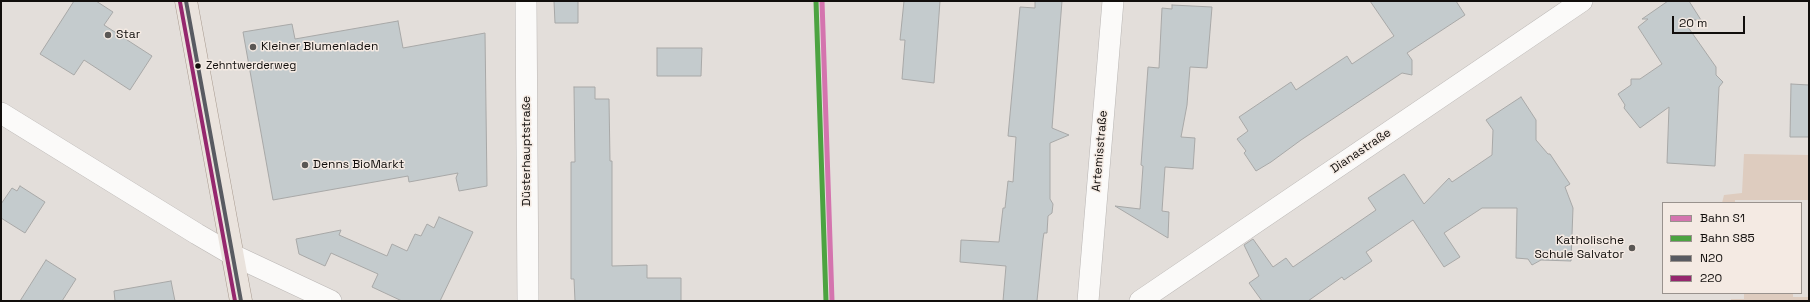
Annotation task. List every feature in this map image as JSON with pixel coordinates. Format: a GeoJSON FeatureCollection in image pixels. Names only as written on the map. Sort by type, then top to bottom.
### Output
{"type":"FeatureCollection","features":[{"type":"Feature","properties":{"kind":"main road"},"geometry":{"type":"LineString","coordinates":[[186,1],[241,301]]}},
{"type":"Feature","properties":{"kind":"street","name":"Düsterhauptstraße"},"geometry":{"type":"LineString","coordinates":[[526,1],[528,301]]}},
{"type":"Feature","properties":{"kind":"street","name":"Artemisstraße"},"geometry":{"type":"LineString","coordinates":[[1088,301],[1113,1]]}},
{"type":"Feature","properties":{"kind":"street","name":"Dianastraße"},"geometry":{"type":"LineString","coordinates":[[1140,301],[1582,1]]}},
{"type":"Feature","properties":{"kind":"street"},"geometry":{"type":"LineString","coordinates":[[1,113],[233,255],[331,301]]}},
{"type":"Feature","properties":{"kind":"shaded area"},"geometry":{"type":"Polygon","coordinates":[[[1744,154],[1809,155],[1809,200],[1735,200],[1735,202],[1722,202],[1724,195],[1742,193],[1744,154]]]}},
{"type":"Feature","properties":{"kind":"shaded area"},"geometry":{"type":"Polygon","coordinates":[[[1744,294],[1793,294],[1793,297],[1809,297],[1809,301],[1731,301],[1731,299],[1744,299],[1744,294]]]}},
{"type":"Feature","properties":{"kind":"building"},"geometry":{"type":"Polygon","coordinates":[[[74,1],[96,1],[113,12],[104,25],[152,56],[130,90],[84,60],[74,75],[40,54],[74,1]]]}},
{"type":"Feature","properties":{"kind":"building"},"geometry":{"type":"Polygon","coordinates":[[[554,1],[578,1],[578,23],[555,23],[554,1]]]}},
{"type":"Feature","properties":{"kind":"building"},"geometry":{"type":"Polygon","coordinates":[[[904,1],[940,1],[934,83],[902,79],[905,40],[900,40],[904,1]]]}},
{"type":"Feature","properties":{"kind":"building"},"geometry":{"type":"Polygon","coordinates":[[[1035,1],[1062,1],[1052,128],[1069,135],[1050,143],[1050,199],[1053,204],[1052,213],[1048,216],[1047,233],[1044,233],[1043,239],[1037,301],[1003,301],[1006,266],[960,262],[961,240],[999,242],[1008,181],[1013,182],[1016,137],[1008,136],[1020,7],[1035,8],[1035,1]]]}},
{"type":"Feature","properties":{"kind":"building"},"geometry":{"type":"Polygon","coordinates":[[[1370,1],[1456,1],[1465,15],[1407,53],[1412,60],[1412,75],[1402,73],[1256,171],[1244,153],[1246,151],[1237,139],[1248,131],[1239,117],[1291,82],[1296,90],[1347,56],[1352,64],[1394,36],[1370,1]]]}},
{"type":"Feature","properties":{"kind":"building"},"geometry":{"type":"Polygon","coordinates":[[[1668,1],[1689,1],[1701,20],[1683,20],[1716,67],[1716,75],[1723,82],[1719,87],[1715,166],[1667,163],[1669,107],[1640,128],[1624,108],[1625,105],[1618,94],[1631,85],[1631,79],[1640,79],[1662,64],[1638,27],[1648,19],[1642,19],[1668,1]]]}},
{"type":"Feature","properties":{"kind":"building"},"geometry":{"type":"Polygon","coordinates":[[[1172,5],[1212,7],[1207,68],[1190,67],[1187,105],[1181,137],[1195,138],[1193,169],[1165,167],[1162,211],[1169,212],[1168,238],[1115,206],[1140,209],[1143,166],[1141,165],[1148,67],[1159,68],[1162,8],[1172,9],[1172,5]]]}},
{"type":"Feature","properties":{"kind":"building"},"geometry":{"type":"Polygon","coordinates":[[[398,21],[403,48],[485,33],[487,186],[459,191],[456,178],[458,173],[409,182],[408,176],[273,200],[243,32],[292,24],[295,39],[398,21]]]}},
{"type":"Feature","properties":{"kind":"building"},"geometry":{"type":"Polygon","coordinates":[[[657,48],[702,48],[701,76],[657,76],[657,48]]]}},
{"type":"Feature","properties":{"kind":"building"},"geometry":{"type":"Polygon","coordinates":[[[1791,84],[1809,85],[1809,137],[1790,137],[1791,84]]]}},
{"type":"Feature","properties":{"kind":"building"},"geometry":{"type":"Polygon","coordinates":[[[574,87],[595,87],[595,99],[609,99],[610,161],[612,161],[612,266],[647,265],[647,278],[681,278],[681,301],[575,301],[574,279],[571,279],[571,162],[575,162],[574,87]]]}},
{"type":"Feature","properties":{"kind":"building"},"geometry":{"type":"Polygon","coordinates":[[[1521,97],[1536,120],[1536,140],[1548,154],[1550,154],[1570,184],[1565,187],[1573,208],[1571,261],[1541,260],[1532,265],[1528,259],[1516,258],[1517,208],[1482,208],[1444,233],[1460,257],[1444,267],[1413,220],[1366,252],[1372,261],[1344,280],[1342,277],[1308,301],[1262,301],[1249,283],[1259,276],[1244,245],[1253,239],[1273,267],[1286,258],[1293,267],[1376,210],[1368,198],[1404,174],[1424,204],[1449,178],[1452,182],[1492,155],[1493,130],[1486,120],[1521,97]]]}},
{"type":"Feature","properties":{"kind":"building"},"geometry":{"type":"Polygon","coordinates":[[[20,186],[45,202],[25,233],[1,218],[1,204],[12,188],[17,191],[20,186]]]}},
{"type":"Feature","properties":{"kind":"building"},"geometry":{"type":"Polygon","coordinates":[[[439,217],[473,232],[440,301],[402,301],[372,287],[378,274],[331,253],[325,266],[299,254],[296,239],[341,230],[339,235],[387,256],[392,244],[407,251],[415,234],[421,236],[427,224],[434,228],[439,217]]]}},
{"type":"Feature","properties":{"kind":"building"},"geometry":{"type":"Polygon","coordinates":[[[46,260],[76,279],[62,301],[20,301],[46,260]]]}},
{"type":"Feature","properties":{"kind":"building"},"geometry":{"type":"Polygon","coordinates":[[[171,281],[175,301],[115,301],[114,291],[171,281]]]}},
{"type":"Feature","properties":{"kind":"rail line","name":"S85"},"geometry":{"type":"LineString","coordinates":[[816,1],[826,301]]}},
{"type":"Feature","properties":{"kind":"rail line","name":"S1"},"geometry":{"type":"LineString","coordinates":[[822,1],[832,301]]}},
{"type":"Feature","properties":{"kind":"transit line","name":"N20"},"geometry":{"type":"LineString","coordinates":[[186,1],[241,301]]}},
{"type":"Feature","properties":{"kind":"transit line","name":"220"},"geometry":{"type":"LineString","coordinates":[[180,2],[235,301]]}},
{"type":"Feature","properties":{"kind":"place","name":"Star"},"geometry":{"type":"Point","coordinates":[108,35]}},
{"type":"Feature","properties":{"kind":"place","name":"Kleiner Blumenladen"},"geometry":{"type":"Point","coordinates":[253,47]}},
{"type":"Feature","properties":{"kind":"place","name":"Zehntwerderweg"},"geometry":{"type":"Point","coordinates":[198,66]}},
{"type":"Feature","properties":{"kind":"place","name":"Denns BioMarkt"},"geometry":{"type":"Point","coordinates":[305,165]}},
{"type":"Feature","properties":{"kind":"place","name":"Katholische Schule Salvator"},"geometry":{"type":"Point","coordinates":[1632,248]}}]}
